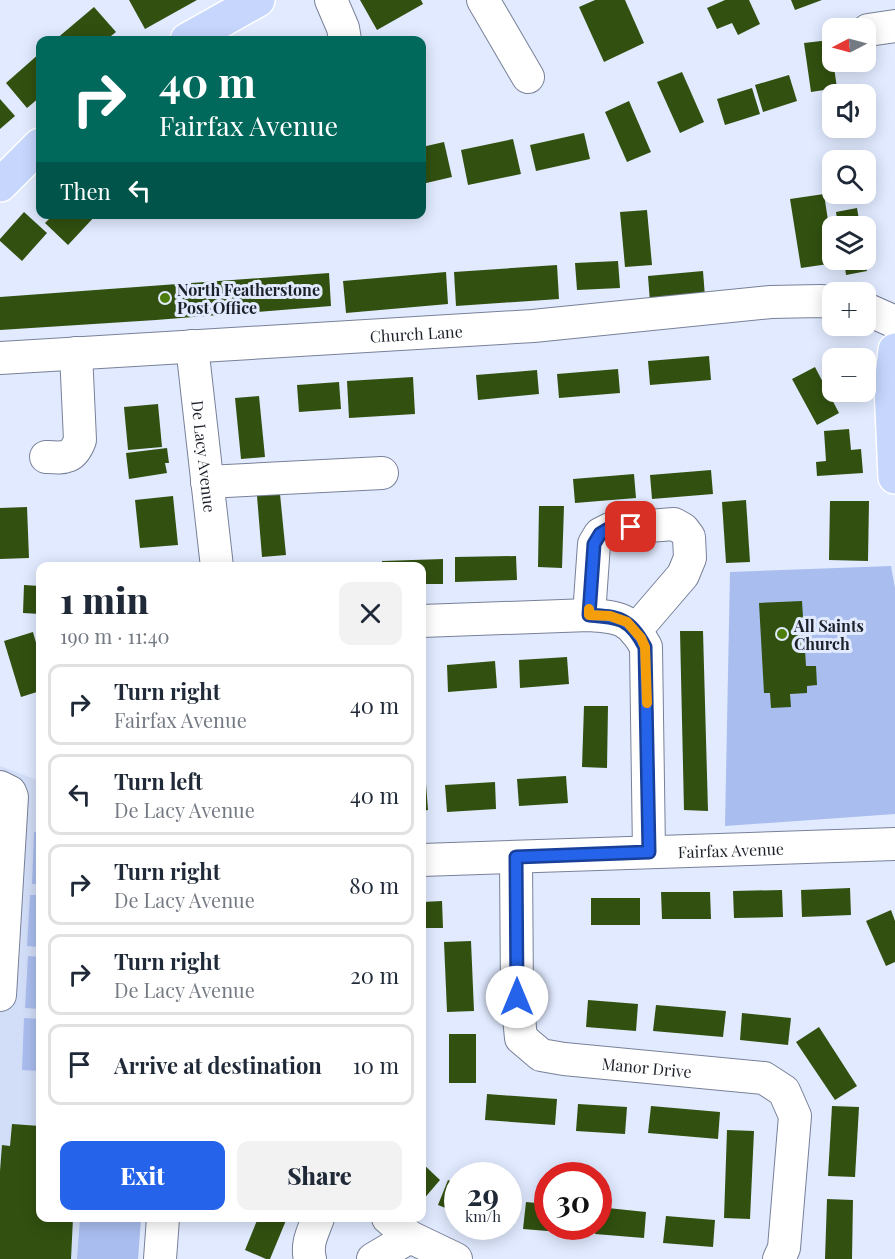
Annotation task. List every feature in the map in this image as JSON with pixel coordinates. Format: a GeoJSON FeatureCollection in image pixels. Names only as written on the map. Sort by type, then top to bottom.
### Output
{"type":"FeatureCollection","features":[{"type":"Feature","properties":{"kind":"main road"},"geometry":{"type":"LineString","coordinates":[[194,36],[258,0]]}},
{"type":"Feature","properties":{"kind":"main road"},"geometry":{"type":"LineString","coordinates":[[0,184],[36,149]]}},
{"type":"Feature","properties":{"kind":"main road"},"geometry":{"type":"LineString","coordinates":[[895,350],[891,385],[895,477]]}},
{"type":"Feature","properties":{"kind":"street"},"geometry":{"type":"LineString","coordinates":[[331,0],[344,36]]}},
{"type":"Feature","properties":{"kind":"street"},"geometry":{"type":"LineString","coordinates":[[483,0],[528,77]]}},
{"type":"Feature","properties":{"kind":"street","name":"Church Lane"},"geometry":{"type":"LineString","coordinates":[[0,358],[532,326],[771,302],[822,301]]}},
{"type":"Feature","properties":{"kind":"street"},"geometry":{"type":"LineString","coordinates":[[876,313],[895,322]]}},
{"type":"Feature","properties":{"kind":"street","name":"De Lacy Avenue"},"geometry":{"type":"LineString","coordinates":[[192,346],[216,562]]}},
{"type":"Feature","properties":{"kind":"street"},"geometry":{"type":"LineString","coordinates":[[46,457],[70,456],[75,452],[80,440],[76,353]]}},
{"type":"Feature","properties":{"kind":"street"},"geometry":{"type":"LineString","coordinates":[[207,483],[382,473]]}},
{"type":"Feature","properties":{"kind":"street"},"geometry":{"type":"LineString","coordinates":[[589,615],[594,544],[600,534],[610,528],[674,524],[683,529],[689,537],[690,558],[683,575],[635,631]]}},
{"type":"Feature","properties":{"kind":"street"},"geometry":{"type":"LineString","coordinates":[[426,621],[589,615],[610,616],[627,622],[645,647],[649,852]]}},
{"type":"Feature","properties":{"kind":"street"},"geometry":{"type":"LineString","coordinates":[[0,787],[10,792],[12,797],[0,995]]}},
{"type":"Feature","properties":{"kind":"street","name":"Fairfax Avenue"},"geometry":{"type":"LineString","coordinates":[[426,860],[895,844]]}},
{"type":"Feature","properties":{"kind":"street","name":"Manor Drive"},"geometry":{"type":"LineString","coordinates":[[516,857],[517,997],[521,1038],[542,1055],[764,1078],[784,1091],[795,1116],[784,1248],[779,1259]]}},
{"type":"Feature","properties":{"kind":"street"},"geometry":{"type":"LineString","coordinates":[[160,1259],[163,1222]]}},
{"type":"Feature","properties":{"kind":"street"},"geometry":{"type":"LineString","coordinates":[[310,1259],[308,1250],[317,1222]]}},
{"type":"Feature","properties":{"kind":"street"},"geometry":{"type":"LineString","coordinates":[[373,1259],[399,1227],[456,1259]]}},
{"type":"Feature","properties":{"kind":"shaded area"},"geometry":{"type":"Polygon","coordinates":[[[891,566],[895,588],[895,814],[725,826],[730,572],[891,566]]]}},
{"type":"Feature","properties":{"kind":"shaded area"},"geometry":{"type":"Polygon","coordinates":[[[0,766],[36,780],[36,1222],[141,1222],[138,1259],[0,1259],[0,766]]]}},
{"type":"Feature","properties":{"kind":"shaded area"},"geometry":{"type":"Polygon","coordinates":[[[34,832],[36,832],[36,884],[32,884],[34,832]]]}},
{"type":"Feature","properties":{"kind":"shaded area"},"geometry":{"type":"Polygon","coordinates":[[[30,895],[36,895],[36,947],[27,946],[30,895]]]}},
{"type":"Feature","properties":{"kind":"shaded area"},"geometry":{"type":"Polygon","coordinates":[[[28,956],[36,957],[36,1009],[25,1008],[28,956]]]}},
{"type":"Feature","properties":{"kind":"shaded area"},"geometry":{"type":"Polygon","coordinates":[[[24,1018],[36,1019],[36,1071],[22,1070],[24,1018]]]}},
{"type":"Feature","properties":{"kind":"shaded area"},"geometry":{"type":"Polygon","coordinates":[[[80,1222],[141,1222],[138,1259],[77,1259],[80,1222]]]}},
{"type":"Feature","properties":{"kind":"building"},"geometry":{"type":"Polygon","coordinates":[[[129,0],[197,0],[145,29],[129,0]]]}},
{"type":"Feature","properties":{"kind":"building"},"geometry":{"type":"Polygon","coordinates":[[[360,0],[421,0],[423,4],[377,30],[360,0]]]}},
{"type":"Feature","properties":{"kind":"building"},"geometry":{"type":"Polygon","coordinates":[[[595,0],[625,0],[644,43],[604,62],[579,7],[595,0]]]}},
{"type":"Feature","properties":{"kind":"building"},"geometry":{"type":"Polygon","coordinates":[[[725,0],[749,0],[760,24],[738,35],[732,23],[717,29],[707,8],[725,0]]]}},
{"type":"Feature","properties":{"kind":"building"},"geometry":{"type":"Polygon","coordinates":[[[791,0],[822,0],[795,10],[791,0]]]}},
{"type":"Feature","properties":{"kind":"building"},"geometry":{"type":"Polygon","coordinates":[[[94,7],[116,32],[111,36],[60,36],[94,7]]]}},
{"type":"Feature","properties":{"kind":"building"},"geometry":{"type":"Polygon","coordinates":[[[822,41],[822,72],[835,72],[836,84],[822,84],[822,90],[811,92],[804,43],[822,41]]]}},
{"type":"Feature","properties":{"kind":"building"},"geometry":{"type":"Polygon","coordinates":[[[36,57],[36,100],[27,108],[6,83],[36,57]]]}},
{"type":"Feature","properties":{"kind":"building"},"geometry":{"type":"Polygon","coordinates":[[[682,72],[704,122],[680,133],[657,82],[682,72]]]}},
{"type":"Feature","properties":{"kind":"building"},"geometry":{"type":"Polygon","coordinates":[[[789,75],[797,101],[763,112],[755,85],[789,75]]]}},
{"type":"Feature","properties":{"kind":"building"},"geometry":{"type":"Polygon","coordinates":[[[752,88],[760,114],[725,125],[717,99],[752,88]]]}},
{"type":"Feature","properties":{"kind":"building"},"geometry":{"type":"Polygon","coordinates":[[[0,99],[15,116],[0,129],[0,99]]]}},
{"type":"Feature","properties":{"kind":"building"},"geometry":{"type":"Polygon","coordinates":[[[629,101],[651,152],[627,162],[605,112],[629,101]]]}},
{"type":"Feature","properties":{"kind":"building"},"geometry":{"type":"Polygon","coordinates":[[[584,133],[590,159],[536,171],[530,145],[584,133]]]}},
{"type":"Feature","properties":{"kind":"building"},"geometry":{"type":"Polygon","coordinates":[[[513,139],[521,174],[468,185],[461,150],[513,139]]]}},
{"type":"Feature","properties":{"kind":"building"},"geometry":{"type":"Polygon","coordinates":[[[444,142],[452,177],[426,183],[426,146],[444,142]]]}},
{"type":"Feature","properties":{"kind":"building"},"geometry":{"type":"Polygon","coordinates":[[[822,194],[822,204],[826,204],[827,216],[822,216],[822,265],[801,268],[790,199],[822,194]]]}},
{"type":"Feature","properties":{"kind":"building"},"geometry":{"type":"Polygon","coordinates":[[[857,208],[858,216],[837,216],[836,212],[857,208]]]}},
{"type":"Feature","properties":{"kind":"building"},"geometry":{"type":"Polygon","coordinates":[[[647,210],[652,265],[625,267],[620,212],[647,210]]]}},
{"type":"Feature","properties":{"kind":"building"},"geometry":{"type":"Polygon","coordinates":[[[24,212],[47,233],[22,261],[0,239],[24,212]]]}},
{"type":"Feature","properties":{"kind":"building"},"geometry":{"type":"Polygon","coordinates":[[[49,219],[92,219],[68,245],[45,223],[49,219]]]}},
{"type":"Feature","properties":{"kind":"building"},"geometry":{"type":"Polygon","coordinates":[[[618,261],[620,288],[577,290],[575,263],[618,261]]]}},
{"type":"Feature","properties":{"kind":"building"},"geometry":{"type":"Polygon","coordinates":[[[557,265],[559,299],[456,306],[454,272],[557,265]]]}},
{"type":"Feature","properties":{"kind":"building"},"geometry":{"type":"Polygon","coordinates":[[[845,270],[867,270],[867,271],[846,275],[845,270]]]}},
{"type":"Feature","properties":{"kind":"building"},"geometry":{"type":"Polygon","coordinates":[[[703,271],[705,297],[650,302],[648,276],[703,271]]]}},
{"type":"Feature","properties":{"kind":"building"},"geometry":{"type":"Polygon","coordinates":[[[446,272],[448,304],[346,313],[343,281],[446,272]]]}},
{"type":"Feature","properties":{"kind":"building"},"geometry":{"type":"Polygon","coordinates":[[[329,273],[331,306],[0,330],[0,297],[329,273]]]}},
{"type":"Feature","properties":{"kind":"building"},"geometry":{"type":"Polygon","coordinates":[[[709,356],[711,380],[650,385],[648,361],[709,356]]]}},
{"type":"Feature","properties":{"kind":"building"},"geometry":{"type":"Polygon","coordinates":[[[815,367],[822,380],[822,402],[833,402],[839,413],[817,425],[792,379],[815,367]]]}},
{"type":"Feature","properties":{"kind":"building"},"geometry":{"type":"Polygon","coordinates":[[[618,369],[620,393],[559,398],[557,374],[618,369]]]}},
{"type":"Feature","properties":{"kind":"building"},"geometry":{"type":"Polygon","coordinates":[[[537,370],[539,394],[478,400],[476,375],[537,370]]]}},
{"type":"Feature","properties":{"kind":"building"},"geometry":{"type":"Polygon","coordinates":[[[413,377],[415,414],[349,418],[347,381],[413,377]]]}},
{"type":"Feature","properties":{"kind":"building"},"geometry":{"type":"Polygon","coordinates":[[[339,382],[341,409],[299,412],[297,385],[339,382]]]}},
{"type":"Feature","properties":{"kind":"building"},"geometry":{"type":"Polygon","coordinates":[[[259,396],[265,457],[241,459],[235,398],[259,396]]]}},
{"type":"Feature","properties":{"kind":"building"},"geometry":{"type":"Polygon","coordinates":[[[158,404],[162,447],[128,450],[124,407],[158,404]]]}},
{"type":"Feature","properties":{"kind":"building"},"geometry":{"type":"Polygon","coordinates":[[[849,429],[851,450],[861,449],[863,473],[817,476],[816,462],[826,461],[824,431],[849,429]]]}},
{"type":"Feature","properties":{"kind":"building"},"geometry":{"type":"Polygon","coordinates":[[[167,448],[169,463],[165,463],[167,473],[129,479],[126,453],[167,448]]]}},
{"type":"Feature","properties":{"kind":"building"},"geometry":{"type":"Polygon","coordinates":[[[711,470],[713,494],[652,499],[650,475],[711,470]]]}},
{"type":"Feature","properties":{"kind":"building"},"geometry":{"type":"Polygon","coordinates":[[[634,474],[636,498],[575,503],[573,479],[634,474]]]}},
{"type":"Feature","properties":{"kind":"building"},"geometry":{"type":"Polygon","coordinates":[[[280,494],[286,555],[262,557],[257,496],[280,494]]]}},
{"type":"Feature","properties":{"kind":"building"},"geometry":{"type":"Polygon","coordinates":[[[173,496],[178,545],[140,548],[135,500],[173,496]]]}},
{"type":"Feature","properties":{"kind":"building"},"geometry":{"type":"Polygon","coordinates":[[[746,500],[750,562],[726,563],[722,502],[746,500]]]}},
{"type":"Feature","properties":{"kind":"building"},"geometry":{"type":"Polygon","coordinates":[[[830,501],[869,501],[868,561],[829,560],[830,501]]]}},
{"type":"Feature","properties":{"kind":"building"},"geometry":{"type":"Polygon","coordinates":[[[539,506],[564,506],[562,568],[538,567],[539,506]]]}},
{"type":"Feature","properties":{"kind":"building"},"geometry":{"type":"Polygon","coordinates":[[[27,507],[29,558],[0,559],[0,508],[27,507]]]}},
{"type":"Feature","properties":{"kind":"building"},"geometry":{"type":"Polygon","coordinates":[[[516,556],[517,580],[455,582],[455,557],[516,556]]]}},
{"type":"Feature","properties":{"kind":"building"},"geometry":{"type":"Polygon","coordinates":[[[443,559],[443,584],[426,584],[426,562],[382,561],[443,559]]]}},
{"type":"Feature","properties":{"kind":"building"},"geometry":{"type":"Polygon","coordinates":[[[24,585],[36,586],[36,614],[23,613],[24,585]]]}},
{"type":"Feature","properties":{"kind":"building","name":"All Saints Church"},"geometry":{"type":"Polygon","coordinates":[[[802,601],[806,666],[816,666],[817,685],[807,686],[807,693],[790,694],[791,707],[771,708],[770,693],[764,693],[759,603],[802,601]]]}},
{"type":"Feature","properties":{"kind":"building"},"geometry":{"type":"Polygon","coordinates":[[[680,631],[703,631],[708,811],[684,810],[680,631]]]}},
{"type":"Feature","properties":{"kind":"building"},"geometry":{"type":"Polygon","coordinates":[[[33,632],[36,643],[36,692],[21,697],[4,641],[33,632]]]}},
{"type":"Feature","properties":{"kind":"building"},"geometry":{"type":"Polygon","coordinates":[[[567,657],[569,684],[520,688],[519,660],[567,657]]]}},
{"type":"Feature","properties":{"kind":"building"},"geometry":{"type":"Polygon","coordinates":[[[495,661],[497,688],[448,692],[447,665],[495,661]]]}},
{"type":"Feature","properties":{"kind":"building"},"geometry":{"type":"Polygon","coordinates":[[[584,706],[608,706],[607,768],[582,767],[584,706]]]}},
{"type":"Feature","properties":{"kind":"building"},"geometry":{"type":"Polygon","coordinates":[[[566,776],[568,803],[519,806],[517,779],[566,776]]]}},
{"type":"Feature","properties":{"kind":"building"},"geometry":{"type":"Polygon","coordinates":[[[495,782],[496,809],[447,812],[445,785],[495,782]]]}},
{"type":"Feature","properties":{"kind":"building"},"geometry":{"type":"Polygon","coordinates":[[[426,784],[428,810],[426,810],[426,784]]]}},
{"type":"Feature","properties":{"kind":"building"},"geometry":{"type":"Polygon","coordinates":[[[850,888],[851,915],[802,917],[801,890],[850,888]]]}},
{"type":"Feature","properties":{"kind":"building"},"geometry":{"type":"Polygon","coordinates":[[[782,890],[783,917],[734,918],[733,891],[782,890]]]}},
{"type":"Feature","properties":{"kind":"building"},"geometry":{"type":"Polygon","coordinates":[[[661,892],[710,892],[711,919],[662,919],[661,892]]]}},
{"type":"Feature","properties":{"kind":"building"},"geometry":{"type":"Polygon","coordinates":[[[591,898],[640,898],[640,925],[591,925],[591,898]]]}},
{"type":"Feature","properties":{"kind":"building"},"geometry":{"type":"Polygon","coordinates":[[[442,901],[443,928],[426,928],[426,902],[442,901]]]}},
{"type":"Feature","properties":{"kind":"building"},"geometry":{"type":"Polygon","coordinates":[[[891,910],[895,921],[895,962],[886,966],[866,921],[891,910]]]}},
{"type":"Feature","properties":{"kind":"building"},"geometry":{"type":"Polygon","coordinates":[[[471,941],[474,1011],[447,1012],[444,942],[471,941]]]}},
{"type":"Feature","properties":{"kind":"building"},"geometry":{"type":"Polygon","coordinates":[[[588,1000],[638,1004],[636,1031],[586,1027],[588,1000]]]}},
{"type":"Feature","properties":{"kind":"building"},"geometry":{"type":"Polygon","coordinates":[[[656,1005],[726,1011],[723,1037],[653,1031],[656,1005]]]}},
{"type":"Feature","properties":{"kind":"building"},"geometry":{"type":"Polygon","coordinates":[[[742,1013],[791,1018],[788,1045],[740,1040],[742,1013]]]}},
{"type":"Feature","properties":{"kind":"building"},"geometry":{"type":"Polygon","coordinates":[[[819,1027],[857,1086],[835,1100],[796,1042],[819,1027]]]}},
{"type":"Feature","properties":{"kind":"building"},"geometry":{"type":"Polygon","coordinates":[[[449,1034],[476,1034],[476,1083],[449,1083],[449,1034]]]}},
{"type":"Feature","properties":{"kind":"building"},"geometry":{"type":"Polygon","coordinates":[[[487,1094],[557,1099],[555,1125],[485,1120],[487,1094]]]}},
{"type":"Feature","properties":{"kind":"building"},"geometry":{"type":"Polygon","coordinates":[[[578,1104],[627,1107],[625,1134],[576,1131],[578,1104]]]}},
{"type":"Feature","properties":{"kind":"building"},"geometry":{"type":"Polygon","coordinates":[[[651,1106],[720,1112],[718,1139],[648,1133],[651,1106]]]}},
{"type":"Feature","properties":{"kind":"building"},"geometry":{"type":"Polygon","coordinates":[[[832,1106],[859,1107],[855,1177],[828,1176],[832,1106]]]}},
{"type":"Feature","properties":{"kind":"building"},"geometry":{"type":"Polygon","coordinates":[[[12,1124],[36,1126],[36,1222],[73,1222],[71,1259],[0,1259],[2,1145],[10,1146],[12,1124]]]}},
{"type":"Feature","properties":{"kind":"building"},"geometry":{"type":"Polygon","coordinates":[[[727,1130],[754,1131],[750,1219],[724,1218],[727,1130]]]}},
{"type":"Feature","properties":{"kind":"building"},"geometry":{"type":"Polygon","coordinates":[[[426,1167],[440,1180],[426,1196],[426,1167]]]}},
{"type":"Feature","properties":{"kind":"building"},"geometry":{"type":"Polygon","coordinates":[[[444,1190],[444,1207],[438,1205],[444,1190]]]}},
{"type":"Feature","properties":{"kind":"building"},"geometry":{"type":"Polygon","coordinates":[[[827,1199],[853,1200],[852,1259],[825,1259],[827,1199]]]}},
{"type":"Feature","properties":{"kind":"building"},"geometry":{"type":"Polygon","coordinates":[[[526,1202],[534,1203],[534,1230],[523,1229],[526,1202]]]}},
{"type":"Feature","properties":{"kind":"building"},"geometry":{"type":"Polygon","coordinates":[[[612,1208],[646,1212],[644,1238],[612,1235],[612,1208]]]}},
{"type":"Feature","properties":{"kind":"building"},"geometry":{"type":"Polygon","coordinates":[[[666,1216],[715,1220],[713,1247],[663,1243],[666,1216]]]}},
{"type":"Feature","properties":{"kind":"building"},"geometry":{"type":"Polygon","coordinates":[[[256,1222],[285,1222],[270,1259],[245,1250],[256,1222]]]}},
{"type":"Feature","properties":{"kind":"slow traffic"},"geometry":{"type":"LineString","coordinates":[[589,609],[589,615],[610,616],[627,622],[641,638],[645,647],[647,703]]}},
{"type":"Feature","properties":{"kind":"place","name":"North Featherstone Post Office"},"geometry":{"type":"Point","coordinates":[165,298]}},
{"type":"Feature","properties":{"kind":"place","name":"All Saints Church"},"geometry":{"type":"Point","coordinates":[782,634]}},
{"type":"Feature","properties":{"kind":"route"},"geometry":{"type":"LineString","coordinates":[[517,997],[516,857],[649,852],[645,647],[641,638],[627,622],[610,616],[589,615],[594,544],[600,534],[610,528],[631,527]]}}]}
